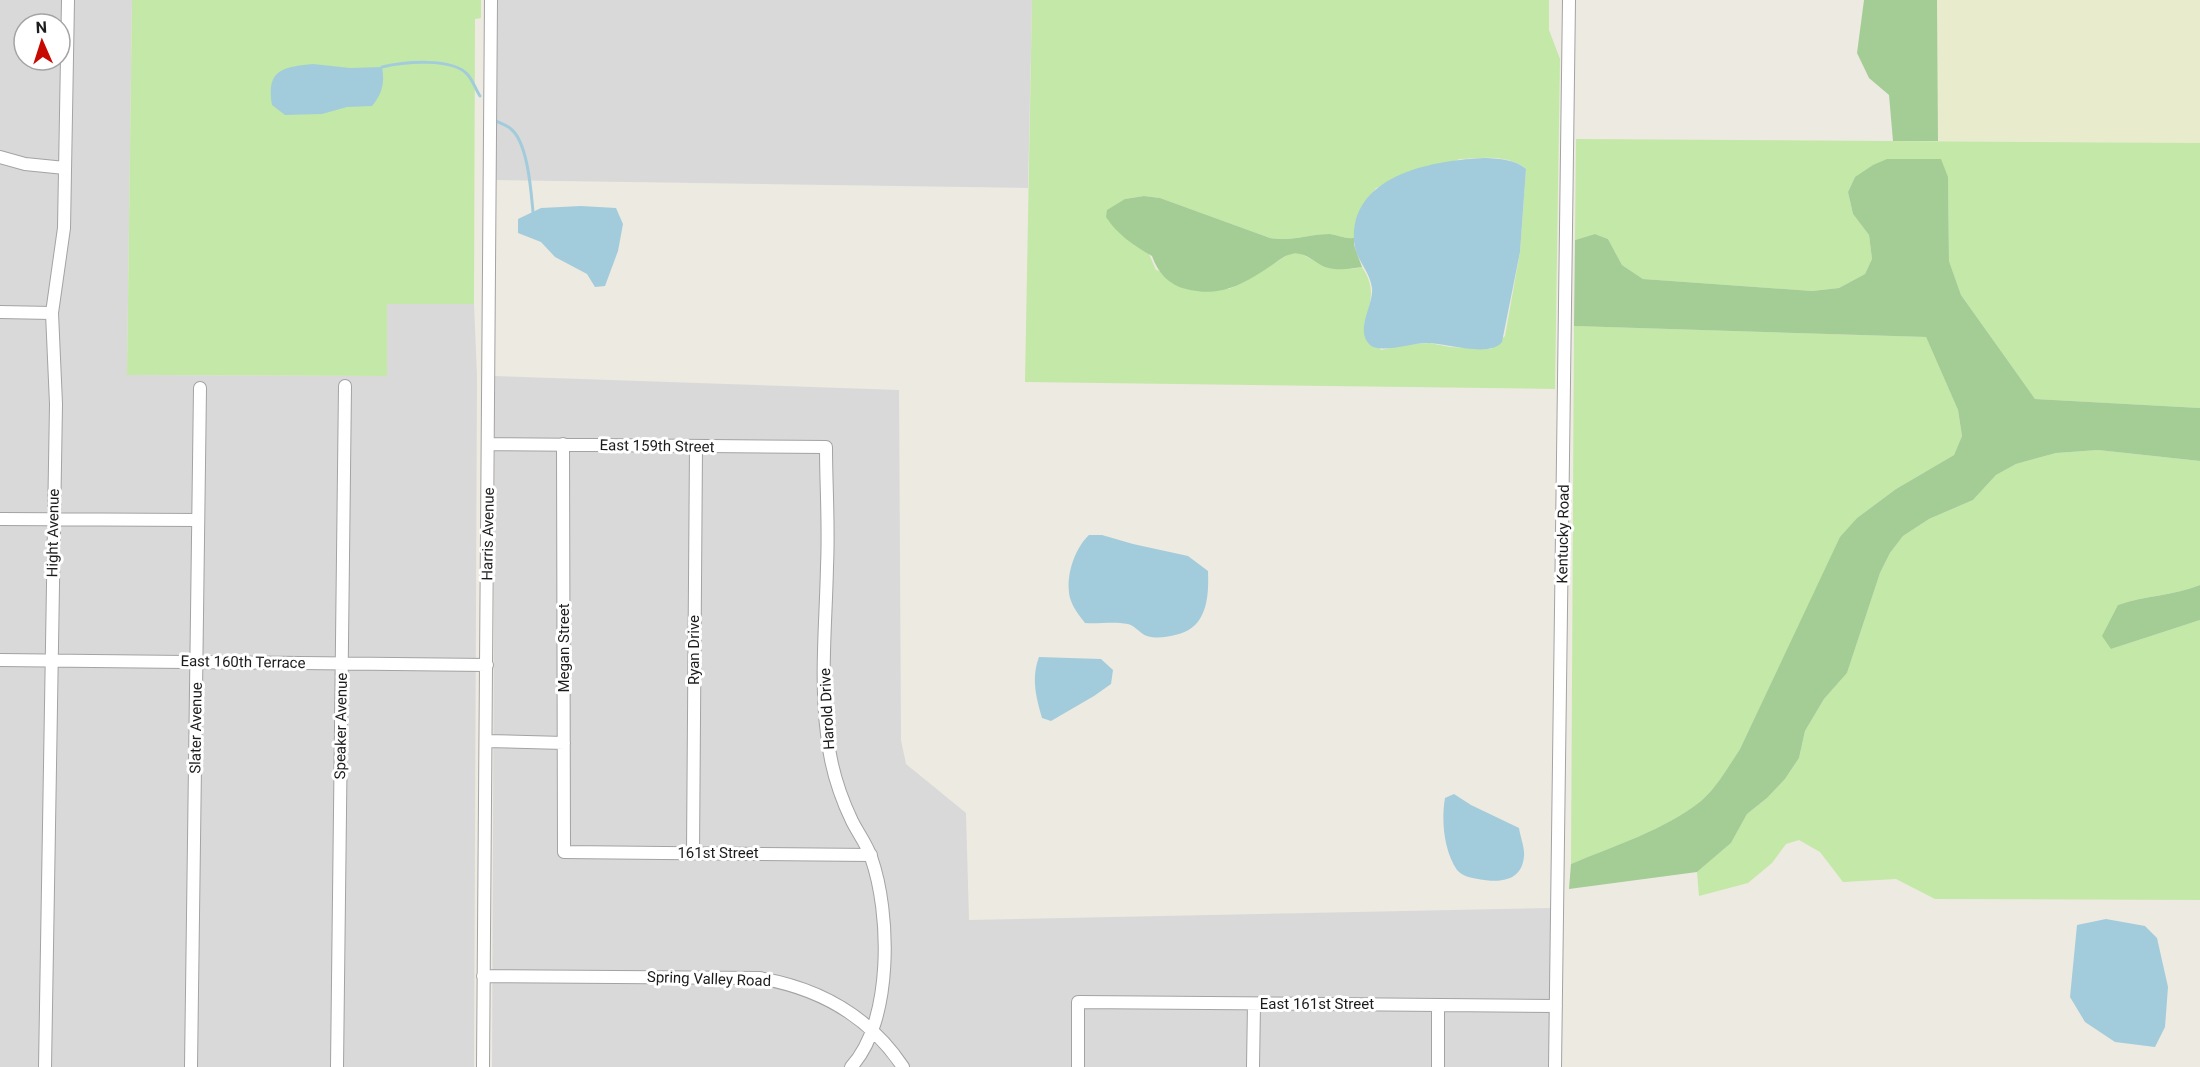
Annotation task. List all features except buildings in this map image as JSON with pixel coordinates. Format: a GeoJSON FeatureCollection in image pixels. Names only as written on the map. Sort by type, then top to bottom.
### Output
{"type":"FeatureCollection","features":[{"type":"Feature","properties":{"kind":"street","name":"Hight Avenue"},"geometry":{"type":"LineString","coordinates":[[45,1067],[56,404],[52,313],[64,228],[68,0]]}},
{"type":"Feature","properties":{"kind":"street","name":"Harris Avenue"},"geometry":{"type":"LineString","coordinates":[[483,1067],[491,0]]}},
{"type":"Feature","properties":{"kind":"street","name":"Kentucky Road"},"geometry":{"type":"LineString","coordinates":[[1555,1067],[1569,0]]}},
{"type":"Feature","properties":{"kind":"street"},"geometry":{"type":"LineString","coordinates":[[0,157],[25,165],[65,168]]}},
{"type":"Feature","properties":{"kind":"street"},"geometry":{"type":"LineString","coordinates":[[0,312],[52,313]]}},
{"type":"Feature","properties":{"kind":"street","name":"Speaker Avenue"},"geometry":{"type":"LineString","coordinates":[[337,1067],[345,386]]}},
{"type":"Feature","properties":{"kind":"street","name":"Slater Avenue"},"geometry":{"type":"LineString","coordinates":[[191,1067],[200,388]]}},
{"type":"Feature","properties":{"kind":"street","name":"East 159th Street"},"geometry":{"type":"LineString","coordinates":[[489,444],[826,447]]}},
{"type":"Feature","properties":{"kind":"street","name":"Megan Street"},"geometry":{"type":"LineString","coordinates":[[563,444],[564,852]]}},
{"type":"Feature","properties":{"kind":"street","name":"Ryan Drive"},"geometry":{"type":"LineString","coordinates":[[693,853],[696,446]]}},
{"type":"Feature","properties":{"kind":"street","name":"Harold Drive"},"geometry":{"type":"LineString","coordinates":[[826,447],[828,563],[824,709],[826,734],[844,802],[871,855],[880,893],[885,946],[879,1006],[873,1031],[866,1047],[851,1067]]}},
{"type":"Feature","properties":{"kind":"street"},"geometry":{"type":"LineString","coordinates":[[0,519],[198,520]]}},
{"type":"Feature","properties":{"kind":"street","name":"East 160th Terrace"},"geometry":{"type":"LineString","coordinates":[[0,660],[487,665]]}},
{"type":"Feature","properties":{"kind":"street"},"geometry":{"type":"LineString","coordinates":[[486,741],[564,743]]}},
{"type":"Feature","properties":{"kind":"street","name":"161st Street"},"geometry":{"type":"LineString","coordinates":[[564,852],[871,855]]}},
{"type":"Feature","properties":{"kind":"street","name":"Spring Valley Road"},"geometry":{"type":"LineString","coordinates":[[483,976],[759,978],[822,995],[857,1017],[873,1031],[903,1067]]}},
{"type":"Feature","properties":{"kind":"street","name":"East 161st Street"},"geometry":{"type":"LineString","coordinates":[[1078,1067],[1078,1002],[1556,1006]]}},
{"type":"Feature","properties":{"kind":"street"},"geometry":{"type":"LineString","coordinates":[[1253,1067],[1254,1004]]}},
{"type":"Feature","properties":{"kind":"street"},"geometry":{"type":"LineString","coordinates":[[1438,1005],[1438,1067]]}},
{"type":"Feature","properties":{"kind":"shaded area"},"geometry":{"type":"Polygon","coordinates":[[[0,0],[132,0],[127,375],[387,376],[387,304],[474,304],[477,376],[474,1067],[0,1067],[0,0]]]}},
{"type":"Feature","properties":{"kind":"shaded area"},"geometry":{"type":"Polygon","coordinates":[[[497,0],[1032,0],[1028,188],[496,180],[497,0]]]}},
{"type":"Feature","properties":{"kind":"shaded area"},"geometry":{"type":"Polygon","coordinates":[[[495,376],[899,390],[901,740],[906,764],[966,813],[969,920],[1552,908],[1549,1067],[492,1067],[495,376]]]}},
{"type":"Feature","properties":{"kind":"green space"},"geometry":{"type":"Polygon","coordinates":[[[132,0],[481,0],[481,18],[475,19],[474,304],[387,304],[387,376],[127,375],[132,0]]]}},
{"type":"Feature","properties":{"kind":"green space"},"geometry":{"type":"Polygon","coordinates":[[[1032,0],[1549,0],[1549,30],[1560,59],[1555,389],[1025,382],[1032,0]],[[1460,159],[1376,188],[1357,218],[1354,238],[1322,234],[1286,239],[1270,238],[1160,198],[1144,196],[1125,199],[1156,270],[1229,289],[1289,254],[1299,253],[1311,259],[1352,269],[1362,267],[1371,289],[1364,326],[1381,350],[1429,343],[1450,347],[1491,349],[1505,336],[1520,252],[1526,169],[1503,159],[1460,159]]]}},
{"type":"Feature","properties":{"kind":"green space"},"geometry":{"type":"Polygon","coordinates":[[[1864,0],[1937,0],[1938,141],[1893,141],[1889,95],[1869,78],[1857,53],[1864,0]]]}},
{"type":"Feature","properties":{"kind":"green space"},"geometry":{"type":"Polygon","coordinates":[[[1937,0],[2200,0],[2200,143],[1938,141],[1937,0]]]}},
{"type":"Feature","properties":{"kind":"green space"},"geometry":{"type":"Polygon","coordinates":[[[1576,139],[2200,143],[2200,408],[2035,399],[1961,295],[1949,261],[1948,177],[1855,177],[1848,192],[1853,214],[1869,235],[1872,259],[1865,274],[1839,288],[1812,291],[1643,279],[1622,265],[1608,239],[1595,234],[1575,240],[1576,139]]]}},
{"type":"Feature","properties":{"kind":"green space"},"geometry":{"type":"Polygon","coordinates":[[[1887,159],[1941,159],[1948,177],[1949,261],[1961,295],[2035,399],[2200,408],[2200,461],[2098,450],[2056,453],[2016,464],[1996,475],[1973,500],[1929,519],[1903,536],[1890,553],[1880,573],[1847,673],[1824,699],[1805,731],[1799,758],[1785,779],[1747,814],[1731,843],[1697,872],[1569,889],[1571,864],[1671,821],[1701,801],[1712,790],[1740,749],[1840,537],[1857,518],[1896,489],[1954,455],[1962,436],[1958,410],[1926,337],[1574,326],[1575,240],[1595,234],[1608,239],[1622,265],[1643,279],[1812,291],[1839,288],[1865,274],[1872,259],[1869,235],[1853,214],[1848,192],[1855,177],[1887,159]]]}},
{"type":"Feature","properties":{"kind":"green space"},"geometry":{"type":"Polygon","coordinates":[[[1144,196],[1160,198],[1270,238],[1286,239],[1330,234],[1354,238],[1354,245],[1362,267],[1329,268],[1305,255],[1296,253],[1284,257],[1232,288],[1210,292],[1186,289],[1174,285],[1165,277],[1157,268],[1152,256],[1126,239],[1106,217],[1107,210],[1125,199],[1144,196]]]}},
{"type":"Feature","properties":{"kind":"green space"},"geometry":{"type":"Polygon","coordinates":[[[1574,326],[1926,337],[1958,410],[1962,436],[1954,455],[1896,489],[1857,518],[1841,537],[1740,749],[1707,795],[1671,821],[1571,864],[1574,326]]]}},
{"type":"Feature","properties":{"kind":"green space"},"geometry":{"type":"Polygon","coordinates":[[[2098,450],[2200,461],[2200,585],[2118,605],[2111,649],[2200,620],[2200,900],[1935,899],[1896,879],[1843,882],[1820,852],[1799,840],[1786,844],[1772,863],[1748,883],[1699,896],[1697,872],[1731,843],[1747,814],[1785,779],[1799,758],[1805,731],[1824,699],[1847,673],[1880,573],[1890,553],[1903,536],[1929,519],[1973,500],[1996,475],[2016,464],[2056,453],[2098,450]]]}},
{"type":"Feature","properties":{"kind":"green space"},"geometry":{"type":"Polygon","coordinates":[[[2200,585],[2200,620],[2111,649],[2102,636],[2118,605],[2200,585]]]}},
{"type":"Feature","properties":{"kind":"water"},"geometry":{"type":"Polygon","coordinates":[[[313,64],[350,68],[382,67],[383,83],[380,93],[372,106],[347,107],[322,114],[285,115],[272,105],[271,93],[274,77],[285,69],[313,64]]]}},
{"type":"Feature","properties":{"kind":"water"},"geometry":{"type":"Polygon","coordinates":[[[1485,158],[1512,161],[1526,169],[1520,252],[1502,342],[1488,349],[1427,343],[1388,348],[1370,345],[1366,339],[1364,325],[1372,288],[1357,254],[1354,241],[1356,218],[1366,200],[1381,186],[1399,175],[1421,167],[1443,162],[1485,158]]]}},
{"type":"Feature","properties":{"kind":"water"},"geometry":{"type":"Polygon","coordinates":[[[581,206],[616,208],[623,224],[618,251],[605,286],[595,287],[587,274],[555,257],[541,242],[518,233],[518,219],[541,208],[581,206]]]}},
{"type":"Feature","properties":{"kind":"water"},"geometry":{"type":"Polygon","coordinates":[[[1089,535],[1102,535],[1188,556],[1208,571],[1208,592],[1200,619],[1186,632],[1158,638],[1145,635],[1128,624],[1085,623],[1071,602],[1069,582],[1075,556],[1089,535]]]}},
{"type":"Feature","properties":{"kind":"water"},"geometry":{"type":"Polygon","coordinates":[[[1039,657],[1101,659],[1113,670],[1111,684],[1051,721],[1042,718],[1035,680],[1039,657]]]}},
{"type":"Feature","properties":{"kind":"water"},"geometry":{"type":"Polygon","coordinates":[[[1454,794],[1471,805],[1519,828],[1524,856],[1519,871],[1514,876],[1494,881],[1472,878],[1457,870],[1446,845],[1443,816],[1445,798],[1454,794]]]}},
{"type":"Feature","properties":{"kind":"water"},"geometry":{"type":"Polygon","coordinates":[[[2106,919],[2145,926],[2157,938],[2168,987],[2165,1027],[2155,1047],[2115,1042],[2085,1022],[2070,997],[2077,925],[2106,919]]]}},
{"type":"Feature","properties":{"kind":"waterway"},"geometry":{"type":"LineString","coordinates":[[382,67],[427,62],[451,65],[468,75],[480,96]]}},
{"type":"Feature","properties":{"kind":"waterway"},"geometry":{"type":"LineString","coordinates":[[494,120],[511,129],[521,145],[528,168],[533,212]]}}]}
